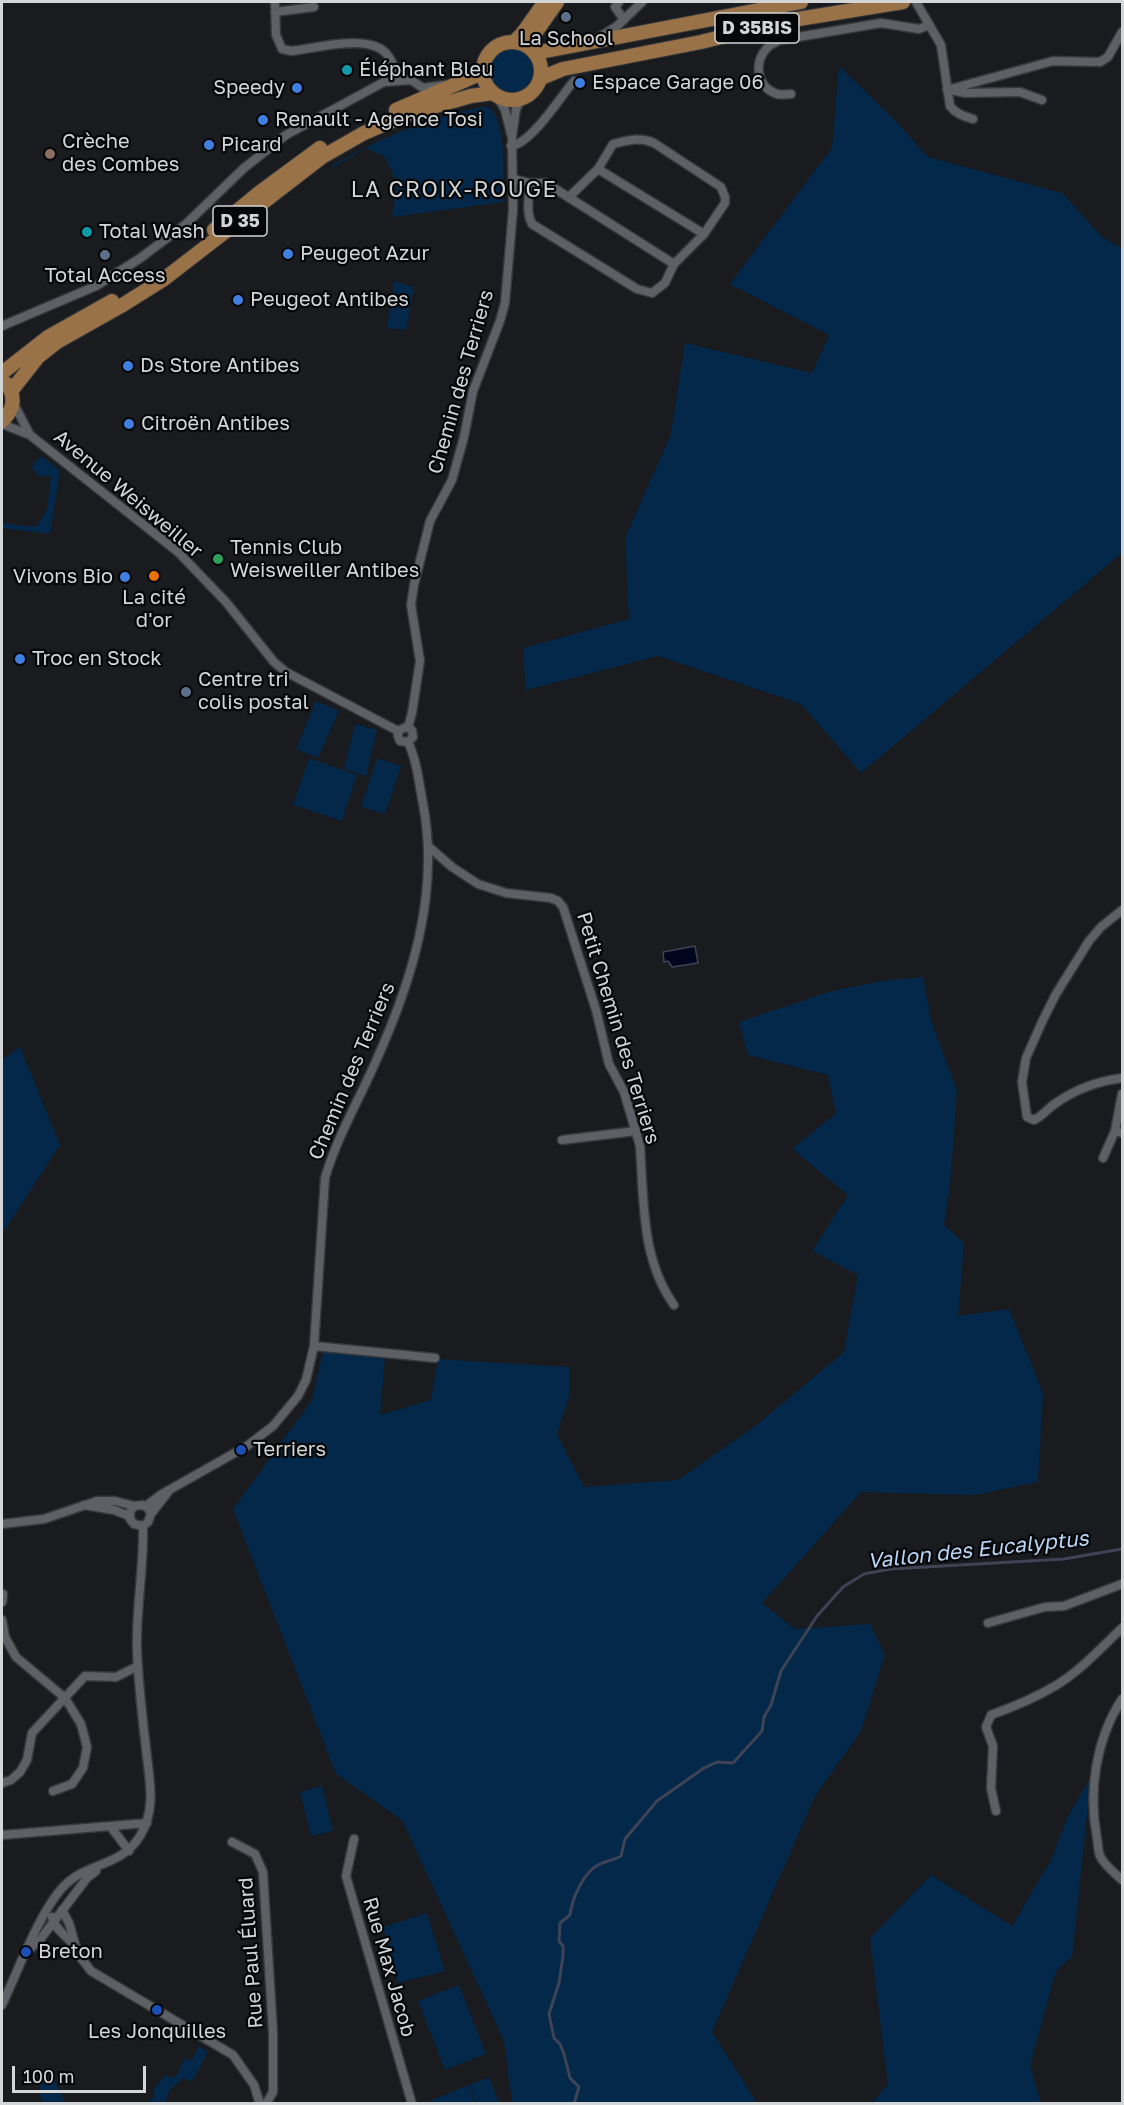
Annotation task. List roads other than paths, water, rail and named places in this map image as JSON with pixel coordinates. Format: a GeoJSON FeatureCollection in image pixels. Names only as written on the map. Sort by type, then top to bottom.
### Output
{"type":"FeatureCollection","features":[{"type":"Feature","properties":{"kind":"main road"},"geometry":{"type":"LineString","coordinates":[[514,42],[533,50],[540,60],[541,78],[530,95],[520,100],[509,101],[495,96],[485,82],[483,69],[485,60],[496,46],[514,42],[545,2]]}},
{"type":"Feature","properties":{"kind":"main road"},"geometry":{"type":"LineString","coordinates":[[533,50],[536,32],[557,2]]}},
{"type":"Feature","properties":{"kind":"main road","name":"D 35BIS"},"geometry":{"type":"LineString","coordinates":[[533,50],[589,42],[801,2]]}},
{"type":"Feature","properties":{"kind":"main road","name":"D 35BIS"},"geometry":{"type":"LineString","coordinates":[[541,78],[562,69],[701,42],[786,21],[903,2]]}},
{"type":"Feature","properties":{"kind":"main road","name":"D 35"},"geometry":{"type":"LineString","coordinates":[[2,373],[48,337],[115,300],[154,274],[311,153],[362,124],[475,76],[483,69]]}},
{"type":"Feature","properties":{"kind":"main road","name":"D 35"},"geometry":{"type":"LineString","coordinates":[[12,396],[38,357],[57,342],[164,279],[322,157],[364,133],[411,113],[471,96],[495,96]]}},
{"type":"Feature","properties":{"kind":"main road"},"geometry":{"type":"LineString","coordinates":[[2,378],[12,396],[8,415],[2,422]]}},
{"type":"Feature","properties":{"kind":"street"},"geometry":{"type":"LineString","coordinates":[[275,2],[276,35],[282,49],[292,51],[360,42],[381,49],[388,55],[396,72],[405,75],[423,88],[441,84],[452,86]]}},
{"type":"Feature","properties":{"kind":"street"},"geometry":{"type":"LineString","coordinates":[[619,2],[615,8],[624,20]]}},
{"type":"Feature","properties":{"kind":"street"},"geometry":{"type":"LineString","coordinates":[[589,42],[611,31],[642,2]]}},
{"type":"Feature","properties":{"kind":"street"},"geometry":{"type":"LineString","coordinates":[[916,2],[941,45],[950,106],[953,111],[974,119]]}},
{"type":"Feature","properties":{"kind":"street"},"geometry":{"type":"LineString","coordinates":[[275,12],[314,7]]}},
{"type":"Feature","properties":{"kind":"street"},"geometry":{"type":"LineString","coordinates":[[791,94],[778,94],[764,86],[758,71],[760,60],[768,47],[780,40],[881,23],[919,29],[929,25]]}},
{"type":"Feature","properties":{"kind":"street"},"geometry":{"type":"LineString","coordinates":[[947,90],[1053,61],[1101,62],[1108,57],[1122,32]]}},
{"type":"Feature","properties":{"kind":"street"},"geometry":{"type":"LineString","coordinates":[[388,82],[396,72]]}},
{"type":"Feature","properties":{"kind":"street"},"geometry":{"type":"LineString","coordinates":[[2,326],[105,280],[139,259],[186,224],[244,168],[286,135],[388,82],[411,80]]}},
{"type":"Feature","properties":{"kind":"street"},"geometry":{"type":"LineString","coordinates":[[512,142],[517,146],[530,136],[574,81]]}},
{"type":"Feature","properties":{"kind":"street"},"geometry":{"type":"LineString","coordinates":[[947,90],[965,93],[1020,92],[1042,100]]}},
{"type":"Feature","properties":{"kind":"street","name":"Chemin des Terriers"},"geometry":{"type":"LineString","coordinates":[[495,96],[505,110],[512,142]]}},
{"type":"Feature","properties":{"kind":"street","name":"Chemin des Terriers"},"geometry":{"type":"LineString","coordinates":[[408,727],[420,661],[411,605],[414,585],[430,520],[452,480],[464,437],[473,390],[501,321],[505,303],[512,231],[512,142],[516,110],[520,100]]}},
{"type":"Feature","properties":{"kind":"street"},"geometry":{"type":"LineString","coordinates":[[529,183],[530,199],[527,209],[532,225],[637,290],[652,293],[665,283],[675,264],[704,234],[725,203],[721,187],[654,143],[633,139],[613,144],[598,169],[569,197]]}},
{"type":"Feature","properties":{"kind":"street"},"geometry":{"type":"LineString","coordinates":[[598,169],[704,234]]}},
{"type":"Feature","properties":{"kind":"street"},"geometry":{"type":"LineString","coordinates":[[513,179],[529,183],[546,183],[675,264]]}},
{"type":"Feature","properties":{"kind":"street","name":"Avenue Weisweiller"},"geometry":{"type":"LineString","coordinates":[[12,396],[30,435]]}},
{"type":"Feature","properties":{"kind":"street","name":"Avenue Weisweiller"},"geometry":{"type":"LineString","coordinates":[[2,422],[30,435],[178,552],[226,602],[274,662],[286,672],[398,731]]}},
{"type":"Feature","properties":{"kind":"street"},"geometry":{"type":"LineString","coordinates":[[408,727],[413,735],[408,742],[400,741],[398,731],[408,727]]}},
{"type":"Feature","properties":{"kind":"street","name":"Chemin des Terriers"},"geometry":{"type":"LineString","coordinates":[[148,1510],[168,1491],[241,1450],[273,1426],[298,1396],[306,1380],[314,1346],[325,1178],[332,1155],[376,1061],[408,982],[420,932],[427,887],[427,825],[414,754],[408,742]]}},
{"type":"Feature","properties":{"kind":"street","name":"Petit Chemin des Terriers"},"geometry":{"type":"LineString","coordinates":[[428,846],[464,876],[478,884],[506,892],[551,898],[563,907],[596,1010],[609,1064],[624,1092],[636,1131],[640,1146],[649,1251],[664,1290],[674,1305]]}},
{"type":"Feature","properties":{"kind":"street"},"geometry":{"type":"LineString","coordinates":[[1122,910],[1089,940],[1042,1022],[1026,1058],[1022,1082],[1027,1117],[1034,1120],[1041,1117],[1052,1105],[1081,1089],[1122,1078]]}},
{"type":"Feature","properties":{"kind":"street"},"geometry":{"type":"LineString","coordinates":[[1103,1158],[1119,1132],[1122,1094]]}},
{"type":"Feature","properties":{"kind":"street"},"geometry":{"type":"LineString","coordinates":[[562,1140],[636,1131]]}},
{"type":"Feature","properties":{"kind":"street"},"geometry":{"type":"LineString","coordinates":[[314,1346],[435,1358]]}},
{"type":"Feature","properties":{"kind":"street"},"geometry":{"type":"LineString","coordinates":[[2,1524],[44,1520],[97,1501],[115,1501],[134,1506]]}},
{"type":"Feature","properties":{"kind":"street"},"geometry":{"type":"LineString","coordinates":[[84,1504],[114,1510],[129,1516],[134,1524],[143,1526]]}},
{"type":"Feature","properties":{"kind":"street"},"geometry":{"type":"LineString","coordinates":[[129,1516],[134,1506],[140,1504],[148,1510],[148,1522],[143,1526]]}},
{"type":"Feature","properties":{"kind":"street"},"geometry":{"type":"LineString","coordinates":[[2,2005],[43,1917],[66,1883],[129,1851],[147,1823],[151,1808],[151,1784],[137,1637],[144,1554],[143,1526]]}},
{"type":"Feature","properties":{"kind":"street"},"geometry":{"type":"LineString","coordinates":[[988,1623],[1045,1607],[1064,1606],[1122,1584]]}},
{"type":"Feature","properties":{"kind":"street"},"geometry":{"type":"LineString","coordinates":[[2,1620],[5,1637],[16,1657],[65,1698],[81,1724],[87,1747],[83,1768],[72,1784],[53,1791]]}},
{"type":"Feature","properties":{"kind":"street"},"geometry":{"type":"LineString","coordinates":[[996,1811],[991,1788],[993,1746],[986,1727],[987,1720],[991,1715],[1032,1699],[1057,1685],[1081,1667],[1122,1628]]}},
{"type":"Feature","properties":{"kind":"street"},"geometry":{"type":"LineString","coordinates":[[2,1783],[20,1772],[27,1760],[32,1733],[85,1676],[116,1677],[138,1666]]}},
{"type":"Feature","properties":{"kind":"street"},"geometry":{"type":"LineString","coordinates":[[1122,1699],[1109,1724],[1093,1785],[1095,1825],[1100,1856],[1122,1880]]}},
{"type":"Feature","properties":{"kind":"street"},"geometry":{"type":"LineString","coordinates":[[2,1834],[147,1823]]}},
{"type":"Feature","properties":{"kind":"street"},"geometry":{"type":"LineString","coordinates":[[111,1827],[129,1851]]}},
{"type":"Feature","properties":{"kind":"street","name":"Rue Max Jacob"},"geometry":{"type":"LineString","coordinates":[[354,1839],[346,1876],[412,2103]]}},
{"type":"Feature","properties":{"kind":"street","name":"Rue Paul Éluard"},"geometry":{"type":"LineString","coordinates":[[232,1842],[255,1854],[263,1872],[273,2032],[273,2091],[266,2103]]}},
{"type":"Feature","properties":{"kind":"street"},"geometry":{"type":"LineString","coordinates":[[26,1953],[39,1941],[56,1914],[87,1878],[101,1866]]}},
{"type":"Feature","properties":{"kind":"street"},"geometry":{"type":"LineString","coordinates":[[52,1902],[78,1954],[91,1971],[233,2055],[248,2075],[258,2093],[260,2103]]}},
{"type":"Feature","properties":{"kind":"street"},"geometry":{"type":"LineString","coordinates":[[43,1917],[56,1914],[69,1923],[74,1945]]}},
{"type":"Feature","properties":{"kind":"street"},"geometry":{"type":"LineString","coordinates":[[258,2093],[268,2087],[273,2078]]}},
{"type":"Feature","properties":{"kind":"waterway","name":"Vallon des Eucalyptus"},"geometry":{"type":"LineString","coordinates":[[574,2104],[579,2087],[570,2078],[564,2054],[560,2044],[554,2038],[549,2014],[559,1983],[563,1956],[563,1946],[559,1941],[560,1923],[570,1915],[583,1880],[598,1865],[621,1856],[625,1839],[657,1801],[704,1768],[717,1762],[733,1763],[762,1731],[764,1717],[771,1705],[781,1671],[817,1616],[843,1587],[864,1574],[890,1569],[1064,1559],[1122,1549]]}},
{"type":"Feature","properties":{"kind":"place","name":"La School"},"geometry":{"type":"Point","coordinates":[566,17]}},
{"type":"Feature","properties":{"kind":"place","name":"Éléphant Bleu"},"geometry":{"type":"Point","coordinates":[347,70]}},
{"type":"Feature","properties":{"kind":"place","name":"Espace Garage 06"},"geometry":{"type":"Point","coordinates":[580,83]}},
{"type":"Feature","properties":{"kind":"place","name":"Speedy"},"geometry":{"type":"Point","coordinates":[297,88]}},
{"type":"Feature","properties":{"kind":"place","name":"Renault - Agence Tosi"},"geometry":{"type":"Point","coordinates":[263,120]}},
{"type":"Feature","properties":{"kind":"place","name":"Picard"},"geometry":{"type":"Point","coordinates":[209,145]}},
{"type":"Feature","properties":{"kind":"place","name":"Crèche des Combes"},"geometry":{"type":"Point","coordinates":[50,154]}},
{"type":"Feature","properties":{"kind":"place","name":"Total Wash"},"geometry":{"type":"Point","coordinates":[87,232]}},
{"type":"Feature","properties":{"kind":"place","name":"Peugeot Azur"},"geometry":{"type":"Point","coordinates":[288,254]}},
{"type":"Feature","properties":{"kind":"place","name":"Total Access"},"geometry":{"type":"Point","coordinates":[105,255]}},
{"type":"Feature","properties":{"kind":"place","name":"Peugeot Antibes"},"geometry":{"type":"Point","coordinates":[238,300]}},
{"type":"Feature","properties":{"kind":"place","name":"Ds Store Antibes"},"geometry":{"type":"Point","coordinates":[128,366]}},
{"type":"Feature","properties":{"kind":"place","name":"Citroën Antibes"},"geometry":{"type":"Point","coordinates":[129,424]}},
{"type":"Feature","properties":{"kind":"place","name":"Tennis Club Weisweiller Antibes"},"geometry":{"type":"Point","coordinates":[218,559]}},
{"type":"Feature","properties":{"kind":"place","name":"La cité d'or"},"geometry":{"type":"Point","coordinates":[154,576]}},
{"type":"Feature","properties":{"kind":"place","name":"Vivons Bio"},"geometry":{"type":"Point","coordinates":[125,577]}},
{"type":"Feature","properties":{"kind":"place","name":"Troc en Stock"},"geometry":{"type":"Point","coordinates":[20,659]}},
{"type":"Feature","properties":{"kind":"place","name":"Centre tri colis postal"},"geometry":{"type":"Point","coordinates":[186,692]}},
{"type":"Feature","properties":{"kind":"place","name":"Terriers"},"geometry":{"type":"Point","coordinates":[241,1450]}},
{"type":"Feature","properties":{"kind":"place","name":"Breton"},"geometry":{"type":"Point","coordinates":[26,1952]}},
{"type":"Feature","properties":{"kind":"place","name":"Les Jonquilles"},"geometry":{"type":"Point","coordinates":[157,2010]}},
{"type":"Feature","properties":{"kind":"district","name":"LA CROIX-ROUGE"},"geometry":{"type":"Point","coordinates":[454,190]}}]}
